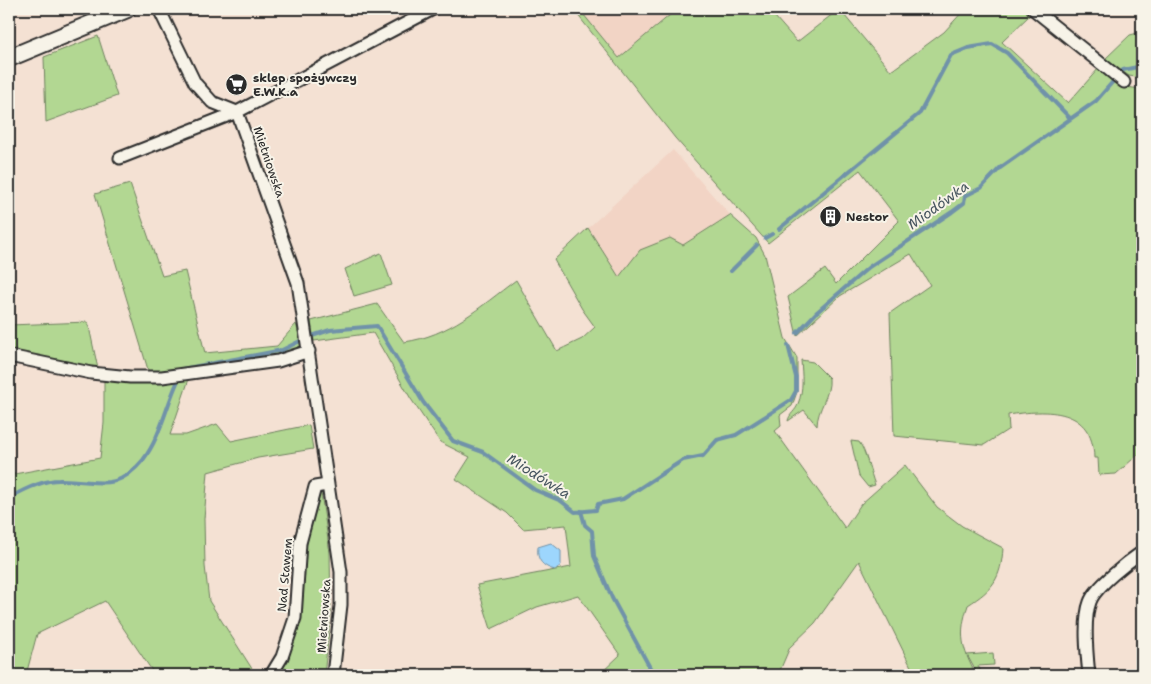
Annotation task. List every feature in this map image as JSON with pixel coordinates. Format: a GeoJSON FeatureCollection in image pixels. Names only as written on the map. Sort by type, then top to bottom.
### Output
{"type":"FeatureCollection","features":[{"type":"Feature","properties":{"kind":"main road"},"geometry":{"type":"LineString","coordinates":[[9,58],[127,9]]}},
{"type":"Feature","properties":{"kind":"street"},"geometry":{"type":"LineString","coordinates":[[159,9],[195,83],[212,102],[237,112]]}},
{"type":"Feature","properties":{"kind":"street"},"geometry":{"type":"LineString","coordinates":[[120,158],[237,112],[433,9]]}},
{"type":"Feature","properties":{"kind":"street"},"geometry":{"type":"LineString","coordinates":[[1033,9],[1124,82]]}},
{"type":"Feature","properties":{"kind":"street","name":"Mietniowska"},"geometry":{"type":"LineString","coordinates":[[237,112],[298,284],[341,572],[341,604],[333,675]]}},
{"type":"Feature","properties":{"kind":"street"},"geometry":{"type":"LineString","coordinates":[[9,356],[91,373],[162,377],[278,361],[309,351]]}},
{"type":"Feature","properties":{"kind":"street","name":"Nad Stawem"},"geometry":{"type":"LineString","coordinates":[[271,675],[282,657],[295,618],[300,543],[315,487],[327,485]]}},
{"type":"Feature","properties":{"kind":"street"},"geometry":{"type":"LineString","coordinates":[[1089,675],[1086,643],[1090,601],[1118,568],[1142,552]]}},
{"type":"Feature","properties":{"kind":"shaded area"},"geometry":{"type":"Polygon","coordinates":[[[579,9],[677,9],[619,58],[579,9]]]}},
{"type":"Feature","properties":{"kind":"shaded area"},"geometry":{"type":"Polygon","coordinates":[[[673,150],[730,215],[683,245],[619,277],[588,228],[673,150]]]}},
{"type":"Feature","properties":{"kind":"green space"},"geometry":{"type":"Polygon","coordinates":[[[573,9],[579,9],[619,58],[677,9],[768,9],[797,42],[839,9],[891,71],[944,32],[965,9],[1024,9],[1031,14],[1002,42],[1068,103],[1099,68],[1125,87],[1142,89],[1142,451],[1116,474],[1099,475],[1098,458],[1094,458],[1092,441],[1086,429],[1077,420],[1065,415],[1038,412],[1008,415],[1009,429],[984,445],[894,436],[890,313],[930,285],[911,254],[840,296],[797,336],[788,297],[825,269],[836,284],[899,221],[860,170],[768,243],[675,138],[573,9]]]}},
{"type":"Feature","properties":{"kind":"green space"},"geometry":{"type":"Polygon","coordinates":[[[1142,32],[1142,78],[1129,76],[1105,59],[1130,35],[1142,32]]]}},
{"type":"Feature","properties":{"kind":"green space"},"geometry":{"type":"Polygon","coordinates":[[[98,36],[117,96],[46,122],[44,57],[98,36]]]}},
{"type":"Feature","properties":{"kind":"green space"},"geometry":{"type":"Polygon","coordinates":[[[130,184],[162,276],[185,271],[205,353],[277,346],[296,324],[303,348],[289,355],[164,374],[149,373],[95,194],[130,184]]]}},
{"type":"Feature","properties":{"kind":"green space"},"geometry":{"type":"Polygon","coordinates":[[[730,215],[756,238],[765,255],[785,338],[797,358],[797,392],[792,406],[780,415],[781,426],[775,431],[845,528],[861,504],[905,465],[937,507],[962,526],[1003,548],[998,575],[984,594],[968,605],[963,625],[963,641],[967,657],[976,675],[915,675],[859,561],[815,623],[790,647],[778,675],[599,675],[620,655],[578,595],[537,607],[491,629],[477,585],[571,567],[566,525],[523,529],[507,513],[456,479],[470,457],[440,442],[411,399],[373,333],[314,341],[311,321],[377,304],[404,342],[420,339],[450,327],[477,310],[516,280],[557,351],[582,339],[595,327],[582,309],[554,260],[588,228],[619,277],[640,250],[670,238],[683,245],[730,215]]]}},
{"type":"Feature","properties":{"kind":"green space"},"geometry":{"type":"Polygon","coordinates":[[[381,253],[392,285],[354,296],[345,269],[381,253]]]}},
{"type":"Feature","properties":{"kind":"green space"},"geometry":{"type":"Polygon","coordinates":[[[88,322],[98,369],[9,351],[9,325],[88,322]]]}},
{"type":"Feature","properties":{"kind":"green space"},"geometry":{"type":"Polygon","coordinates":[[[801,360],[813,362],[829,378],[828,390],[819,414],[817,426],[804,410],[788,421],[800,398],[802,382],[801,360]]]}},
{"type":"Feature","properties":{"kind":"green space"},"geometry":{"type":"Polygon","coordinates":[[[104,378],[189,379],[170,435],[186,435],[217,424],[231,441],[309,425],[313,449],[258,458],[208,472],[204,519],[205,566],[209,601],[256,675],[155,675],[105,601],[37,634],[26,675],[9,675],[9,475],[100,458],[104,423],[104,378]]]}},
{"type":"Feature","properties":{"kind":"green space"},"geometry":{"type":"Polygon","coordinates":[[[851,441],[859,442],[866,456],[875,485],[868,487],[859,476],[851,441]]]}},
{"type":"Feature","properties":{"kind":"green space"},"geometry":{"type":"Polygon","coordinates":[[[317,493],[321,493],[330,553],[331,613],[324,675],[276,675],[292,647],[300,620],[303,563],[317,493]]]}},
{"type":"Feature","properties":{"kind":"green space"},"geometry":{"type":"Polygon","coordinates":[[[993,653],[994,665],[978,666],[983,675],[978,675],[967,655],[993,653]]]}},
{"type":"Feature","properties":{"kind":"water"},"geometry":{"type":"Polygon","coordinates":[[[551,543],[561,551],[561,565],[555,570],[544,565],[538,556],[538,547],[551,543]]]}},
{"type":"Feature","properties":{"kind":"waterway"},"geometry":{"type":"LineString","coordinates":[[779,229],[920,113],[951,55],[968,48],[992,44],[1007,53],[1069,117]]}},
{"type":"Feature","properties":{"kind":"waterway","name":"Miodówka"},"geometry":{"type":"LineString","coordinates":[[797,333],[817,312],[869,267],[952,212],[964,203],[965,196],[981,188],[1000,168],[1096,101],[1123,70],[1142,66]]}},
{"type":"Feature","properties":{"kind":"waterway"},"geometry":{"type":"LineString","coordinates":[[765,238],[772,234]]}},
{"type":"Feature","properties":{"kind":"waterway"},"geometry":{"type":"LineString","coordinates":[[731,271],[757,245]]}},
{"type":"Feature","properties":{"kind":"waterway","name":"Miodówka"},"geometry":{"type":"LineString","coordinates":[[312,336],[330,330],[377,326],[423,402],[453,441],[483,452],[535,490],[561,501],[575,512],[596,510],[598,504],[623,499],[683,460],[703,456],[717,440],[736,435],[791,400],[796,391],[796,377],[788,345]]}},
{"type":"Feature","properties":{"kind":"waterway","name":"Miodówka"},"geometry":{"type":"LineString","coordinates":[[182,369],[282,350],[302,340]]}},
{"type":"Feature","properties":{"kind":"waterway","name":"Miodówka"},"geometry":{"type":"LineString","coordinates":[[9,498],[33,486],[53,480],[104,483],[123,478],[133,471],[149,451],[177,383]]}},
{"type":"Feature","properties":{"kind":"waterway"},"geometry":{"type":"LineString","coordinates":[[581,511],[585,525],[592,531],[594,556],[612,598],[654,675]]}},
{"type":"Feature","properties":{"kind":"place","name":"sklep spożywczy E.W.K.a"},"geometry":{"type":"Point","coordinates":[237,85]}},
{"type":"Feature","properties":{"kind":"place","name":"Nestor"},"geometry":{"type":"Point","coordinates":[830,217]}}]}
